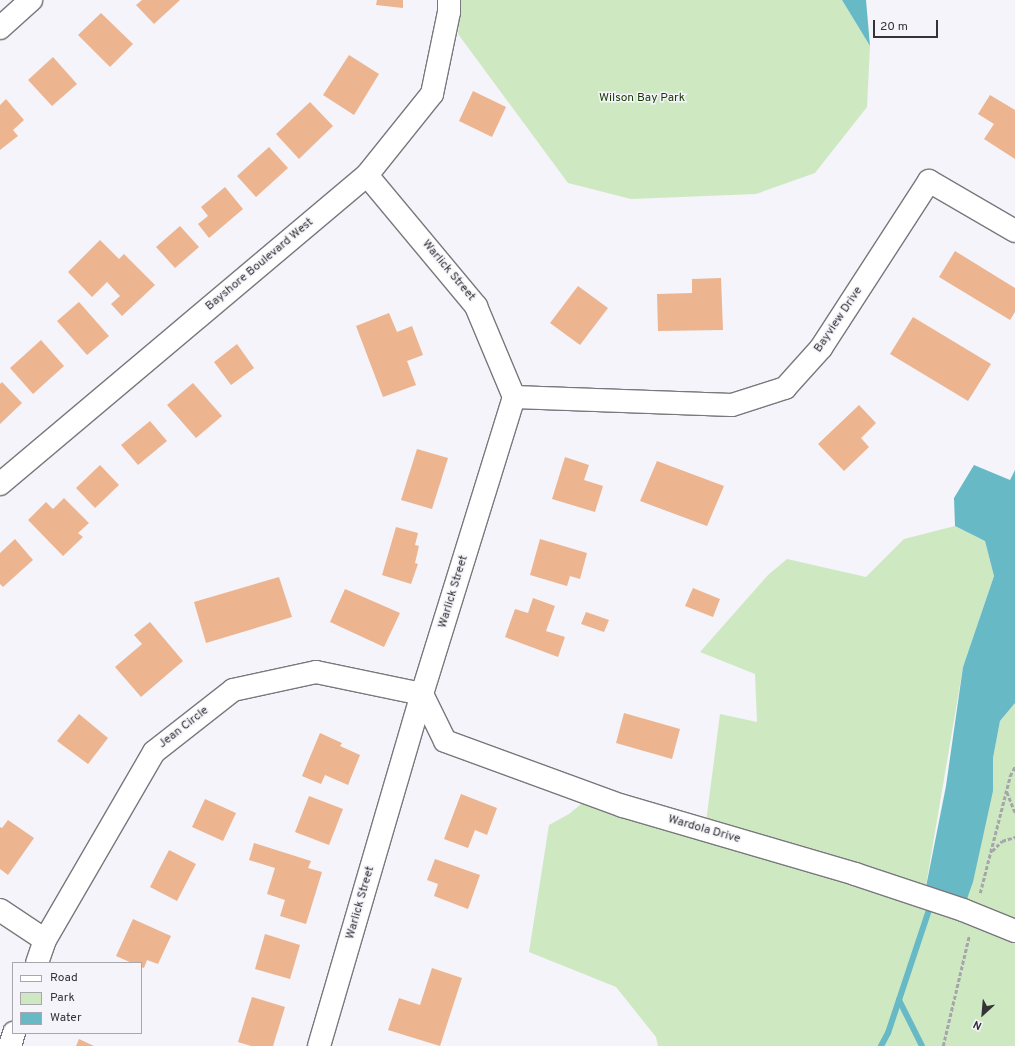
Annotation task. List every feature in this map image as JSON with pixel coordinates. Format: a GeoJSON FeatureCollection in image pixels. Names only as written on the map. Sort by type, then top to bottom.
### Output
{"type":"FeatureCollection","features":[{"type":"Feature","properties":{"kind":"street"},"geometry":{"type":"LineString","coordinates":[[0,28],[31,0]]}},
{"type":"Feature","properties":{"kind":"street","name":"Bayshore Boulevard West"},"geometry":{"type":"LineString","coordinates":[[0,484],[367,175],[432,94],[449,12],[449,0]]}},
{"type":"Feature","properties":{"kind":"street","name":"Warlick Street"},"geometry":{"type":"LineString","coordinates":[[319,1046],[422,694],[514,397],[476,306],[367,175]]}},
{"type":"Feature","properties":{"kind":"street","name":"Bayview Drive"},"geometry":{"type":"LineString","coordinates":[[514,397],[732,405],[785,388],[821,348],[929,182],[1015,231]]}},
{"type":"Feature","properties":{"kind":"street","name":"Jean Circle"},"geometry":{"type":"LineString","coordinates":[[37,962],[45,940],[154,752],[233,690],[316,672],[422,694]]}},
{"type":"Feature","properties":{"kind":"street","name":"Wardola Drive"},"geometry":{"type":"LineString","coordinates":[[422,694],[445,741],[623,806],[855,874],[971,904],[1015,931]]}},
{"type":"Feature","properties":{"kind":"street"},"geometry":{"type":"LineString","coordinates":[[0,910],[45,940]]}},
{"type":"Feature","properties":{"kind":"street"},"geometry":{"type":"LineString","coordinates":[[10,1046],[14,1034]]}},
{"type":"Feature","properties":{"kind":"path"},"geometry":{"type":"LineString","coordinates":[[971,904],[991,852],[1006,791],[1015,766]]}},
{"type":"Feature","properties":{"kind":"path"},"geometry":{"type":"LineString","coordinates":[[1006,791],[1015,812]]}},
{"type":"Feature","properties":{"kind":"path"},"geometry":{"type":"LineString","coordinates":[[991,852],[1002,841],[1015,837]]}},
{"type":"Feature","properties":{"kind":"path"},"geometry":{"type":"LineString","coordinates":[[943,1046],[970,933]]}},
{"type":"Feature","properties":{"kind":"green space","name":"Wilson Bay Park"},"geometry":{"type":"Polygon","coordinates":[[[461,0],[842,0],[870,46],[867,107],[815,173],[756,194],[631,199],[568,183],[458,34],[461,0]]]}},
{"type":"Feature","properties":{"kind":"green space"},"geometry":{"type":"Polygon","coordinates":[[[955,526],[985,541],[994,576],[963,667],[924,897],[993,791],[993,758],[1000,721],[1015,703],[1015,1046],[658,1046],[656,1037],[616,987],[529,952],[549,825],[569,814],[592,795],[705,830],[720,714],[757,722],[755,674],[700,652],[768,575],[787,559],[866,577],[904,539],[955,526]]]}},
{"type":"Feature","properties":{"kind":"water"},"geometry":{"type":"Polygon","coordinates":[[[842,0],[866,0],[870,46],[842,0]]]}},
{"type":"Feature","properties":{"kind":"water"},"geometry":{"type":"Polygon","coordinates":[[[974,465],[1010,480],[1015,470],[1015,703],[1000,721],[993,758],[993,791],[973,882],[963,910],[924,897],[946,786],[963,667],[994,576],[985,541],[955,526],[954,498],[974,465]]]}},
{"type":"Feature","properties":{"kind":"building"},"geometry":{"type":"Polygon","coordinates":[[[142,0],[180,0],[154,24],[136,5],[142,0]]]}},
{"type":"Feature","properties":{"kind":"building"},"geometry":{"type":"Polygon","coordinates":[[[377,0],[403,0],[403,8],[376,5],[377,0]]]}},
{"type":"Feature","properties":{"kind":"building"},"geometry":{"type":"Polygon","coordinates":[[[101,13],[133,44],[110,67],[78,35],[101,13]]]}},
{"type":"Feature","properties":{"kind":"building"},"geometry":{"type":"Polygon","coordinates":[[[349,55],[379,74],[354,115],[323,95],[349,55]]]}},
{"type":"Feature","properties":{"kind":"building"},"geometry":{"type":"Polygon","coordinates":[[[53,57],[77,84],[52,106],[28,80],[53,57]]]}},
{"type":"Feature","properties":{"kind":"building"},"geometry":{"type":"Polygon","coordinates":[[[473,91],[506,107],[492,137],[459,121],[473,91]]]}},
{"type":"Feature","properties":{"kind":"building"},"geometry":{"type":"Polygon","coordinates":[[[990,95],[1015,110],[1015,159],[984,139],[994,124],[978,114],[990,95]]]}},
{"type":"Feature","properties":{"kind":"building"},"geometry":{"type":"Polygon","coordinates":[[[6,99],[24,120],[13,130],[18,136],[0,150],[0,105],[6,99]]]}},
{"type":"Feature","properties":{"kind":"building"},"geometry":{"type":"Polygon","coordinates":[[[310,102],[333,126],[299,159],[276,134],[310,102]]]}},
{"type":"Feature","properties":{"kind":"building"},"geometry":{"type":"Polygon","coordinates":[[[269,147],[288,168],[256,197],[237,176],[269,147]]]}},
{"type":"Feature","properties":{"kind":"building"},"geometry":{"type":"Polygon","coordinates":[[[225,187],[243,209],[209,238],[198,224],[208,216],[201,207],[225,187]]]}},
{"type":"Feature","properties":{"kind":"building"},"geometry":{"type":"Polygon","coordinates":[[[180,226],[199,247],[175,268],[156,247],[180,226]]]}},
{"type":"Feature","properties":{"kind":"building"},"geometry":{"type":"Polygon","coordinates":[[[100,240],[119,259],[124,254],[155,285],[122,316],[111,304],[120,296],[107,282],[92,297],[68,272],[100,240]]]}},
{"type":"Feature","properties":{"kind":"building"},"geometry":{"type":"Polygon","coordinates":[[[955,251],[1015,288],[1015,312],[1010,320],[939,277],[955,251]]]}},
{"type":"Feature","properties":{"kind":"building"},"geometry":{"type":"Polygon","coordinates":[[[721,278],[723,330],[658,331],[657,294],[692,293],[692,279],[721,278]]]}},
{"type":"Feature","properties":{"kind":"building"},"geometry":{"type":"Polygon","coordinates":[[[578,286],[608,308],[580,345],[550,323],[578,286]]]}},
{"type":"Feature","properties":{"kind":"building"},"geometry":{"type":"Polygon","coordinates":[[[79,302],[109,336],[87,355],[57,321],[79,302]]]}},
{"type":"Feature","properties":{"kind":"building"},"geometry":{"type":"Polygon","coordinates":[[[389,313],[397,332],[412,326],[423,355],[407,361],[416,385],[383,397],[356,326],[389,313]]]}},
{"type":"Feature","properties":{"kind":"building"},"geometry":{"type":"Polygon","coordinates":[[[913,317],[991,364],[968,401],[890,354],[913,317]]]}},
{"type":"Feature","properties":{"kind":"building"},"geometry":{"type":"Polygon","coordinates":[[[41,340],[64,366],[33,394],[10,368],[41,340]]]}},
{"type":"Feature","properties":{"kind":"building"},"geometry":{"type":"Polygon","coordinates":[[[237,344],[254,368],[231,385],[214,362],[237,344]]]}},
{"type":"Feature","properties":{"kind":"building"},"geometry":{"type":"Polygon","coordinates":[[[2,382],[22,403],[0,424],[0,384],[2,382]]]}},
{"type":"Feature","properties":{"kind":"building"},"geometry":{"type":"Polygon","coordinates":[[[193,383],[222,416],[196,438],[167,405],[193,383]]]}},
{"type":"Feature","properties":{"kind":"building"},"geometry":{"type":"Polygon","coordinates":[[[859,405],[876,423],[861,438],[869,447],[844,471],[818,444],[859,405]]]}},
{"type":"Feature","properties":{"kind":"building"},"geometry":{"type":"Polygon","coordinates":[[[150,421],[167,441],[138,465],[121,445],[150,421]]]}},
{"type":"Feature","properties":{"kind":"building"},"geometry":{"type":"Polygon","coordinates":[[[417,449],[448,458],[432,509],[401,500],[417,449]]]}},
{"type":"Feature","properties":{"kind":"building"},"geometry":{"type":"Polygon","coordinates":[[[565,457],[589,465],[584,480],[603,486],[595,512],[552,499],[565,457]]]}},
{"type":"Feature","properties":{"kind":"building"},"geometry":{"type":"Polygon","coordinates":[[[657,461],[724,486],[707,526],[640,501],[657,461]]]}},
{"type":"Feature","properties":{"kind":"building"},"geometry":{"type":"Polygon","coordinates":[[[100,465],[119,485],[95,508],[76,488],[100,465]]]}},
{"type":"Feature","properties":{"kind":"building"},"geometry":{"type":"Polygon","coordinates":[[[64,498],[89,523],[78,533],[83,537],[63,556],[28,520],[46,502],[53,509],[64,498]]]}},
{"type":"Feature","properties":{"kind":"building"},"geometry":{"type":"Polygon","coordinates":[[[396,527],[418,533],[415,545],[419,546],[415,563],[418,564],[411,584],[382,575],[396,527]]]}},
{"type":"Feature","properties":{"kind":"building"},"geometry":{"type":"Polygon","coordinates":[[[15,539],[33,560],[3,587],[0,584],[0,553],[15,539]]]}},
{"type":"Feature","properties":{"kind":"building"},"geometry":{"type":"Polygon","coordinates":[[[540,539],[587,553],[580,579],[570,576],[567,586],[530,575],[540,539]]]}},
{"type":"Feature","properties":{"kind":"building"},"geometry":{"type":"Polygon","coordinates":[[[279,577],[292,617],[206,643],[194,602],[279,577]]]}},
{"type":"Feature","properties":{"kind":"building"},"geometry":{"type":"Polygon","coordinates":[[[693,588],[720,599],[713,617],[685,606],[693,588]]]}},
{"type":"Feature","properties":{"kind":"building"},"geometry":{"type":"Polygon","coordinates":[[[345,589],[400,613],[384,647],[330,622],[345,589]]]}},
{"type":"Feature","properties":{"kind":"building"},"geometry":{"type":"Polygon","coordinates":[[[533,598],[555,606],[546,631],[565,637],[558,657],[505,637],[515,609],[528,613],[533,598]]]}},
{"type":"Feature","properties":{"kind":"building"},"geometry":{"type":"Polygon","coordinates":[[[586,612],[609,620],[604,632],[581,624],[586,612]]]}},
{"type":"Feature","properties":{"kind":"building"},"geometry":{"type":"Polygon","coordinates":[[[150,622],[183,661],[141,697],[115,667],[142,644],[134,635],[150,622]]]}},
{"type":"Feature","properties":{"kind":"building"},"geometry":{"type":"Polygon","coordinates":[[[624,713],[680,729],[672,759],[616,743],[624,713]]]}},
{"type":"Feature","properties":{"kind":"building"},"geometry":{"type":"Polygon","coordinates":[[[79,714],[108,738],[88,764],[57,741],[79,714]]]}},
{"type":"Feature","properties":{"kind":"building"},"geometry":{"type":"Polygon","coordinates":[[[320,733],[342,743],[340,746],[360,755],[348,785],[325,775],[321,784],[302,776],[320,733]]]}},
{"type":"Feature","properties":{"kind":"building"},"geometry":{"type":"Polygon","coordinates":[[[461,794],[497,808],[487,835],[475,830],[468,848],[444,839],[461,794]]]}},
{"type":"Feature","properties":{"kind":"building"},"geometry":{"type":"Polygon","coordinates":[[[309,796],[343,809],[329,845],[295,832],[309,796]]]}},
{"type":"Feature","properties":{"kind":"building"},"geometry":{"type":"Polygon","coordinates":[[[205,799],[236,813],[223,841],[192,827],[205,799]]]}},
{"type":"Feature","properties":{"kind":"building"},"geometry":{"type":"Polygon","coordinates":[[[8,820],[34,838],[8,875],[0,869],[0,827],[2,828],[8,820]]]}},
{"type":"Feature","properties":{"kind":"building"},"geometry":{"type":"Polygon","coordinates":[[[254,843],[311,861],[308,868],[322,872],[306,924],[280,916],[285,900],[267,894],[275,868],[249,860],[254,843]]]}},
{"type":"Feature","properties":{"kind":"building"},"geometry":{"type":"Polygon","coordinates":[[[169,850],[196,864],[177,901],[150,887],[169,850]]]}},
{"type":"Feature","properties":{"kind":"building"},"geometry":{"type":"Polygon","coordinates":[[[435,859],[480,875],[468,909],[434,896],[438,884],[427,880],[435,859]]]}},
{"type":"Feature","properties":{"kind":"building"},"geometry":{"type":"Polygon","coordinates":[[[133,919],[171,936],[158,964],[147,960],[144,968],[142,967],[142,962],[130,962],[116,956],[133,919]]]}},
{"type":"Feature","properties":{"kind":"building"},"geometry":{"type":"Polygon","coordinates":[[[265,934],[300,945],[290,979],[255,969],[265,934]]]}},
{"type":"Feature","properties":{"kind":"building"},"geometry":{"type":"Polygon","coordinates":[[[432,968],[462,978],[440,1046],[388,1030],[399,998],[420,1005],[432,968]]]}},
{"type":"Feature","properties":{"kind":"building"},"geometry":{"type":"Polygon","coordinates":[[[252,997],[285,1007],[273,1046],[251,1046],[238,1042],[252,997]]]}},
{"type":"Feature","properties":{"kind":"building"},"geometry":{"type":"Polygon","coordinates":[[[79,1039],[94,1046],[76,1046],[79,1039]]]}},
{"type":"Feature","properties":{"kind":"waterway"},"geometry":{"type":"LineString","coordinates":[[881,1046],[888,1033],[931,904]]}},
{"type":"Feature","properties":{"kind":"waterway"},"geometry":{"type":"LineString","coordinates":[[899,1000],[922,1046]]}}]}
